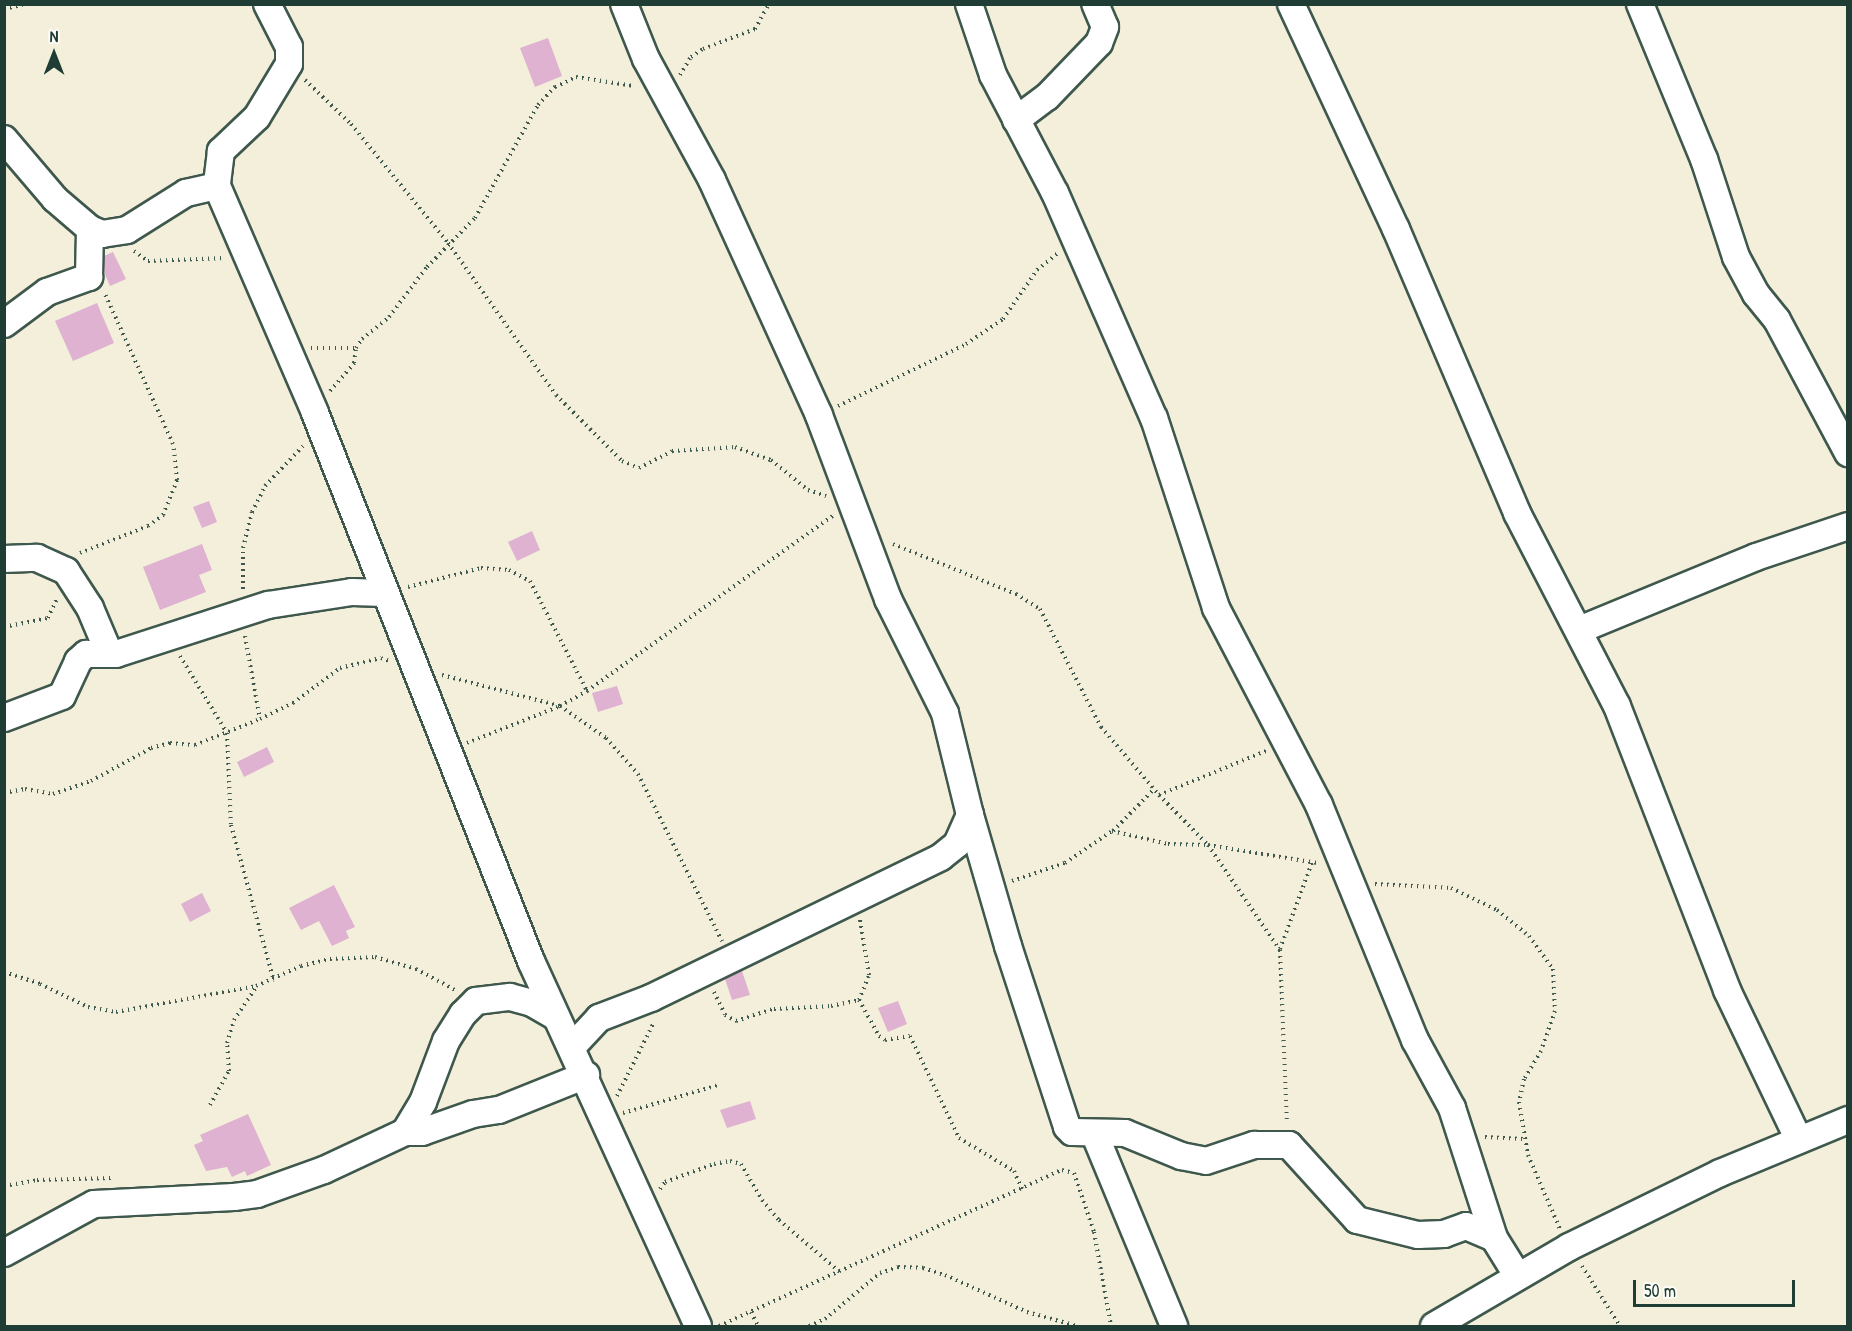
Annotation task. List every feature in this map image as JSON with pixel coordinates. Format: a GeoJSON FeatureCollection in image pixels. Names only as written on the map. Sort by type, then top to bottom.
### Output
{"type":"FeatureCollection","features":[{"type":"Feature","properties":{"kind":"street"},"geometry":{"type":"LineString","coordinates":[[267,4],[289,46],[289,64],[257,117],[221,151],[217,186],[315,413],[384,593],[556,1017],[606,1118],[698,1326]]}},
{"type":"Feature","properties":{"kind":"street"},"geometry":{"type":"LineString","coordinates":[[624,4],[646,59],[665,89],[712,180],[819,415],[860,530],[888,599],[945,713],[970,815],[994,888],[1008,946],[1067,1127],[1072,1132],[1095,1135],[1125,1133],[1181,1156],[1206,1161],[1254,1144],[1289,1145],[1357,1220],[1418,1235],[1444,1234],[1466,1226],[1494,1238]]}},
{"type":"Feature","properties":{"kind":"street"},"geometry":{"type":"LineString","coordinates":[[969,4],[993,75],[1059,201],[1075,245],[1154,418],[1216,608],[1289,741],[1415,1040],[1463,1136],[1494,1238],[1517,1275]]}},
{"type":"Feature","properties":{"kind":"street"},"geometry":{"type":"LineString","coordinates":[[1016,120],[1047,97],[1099,43],[1105,27],[1095,4]]}},
{"type":"Feature","properties":{"kind":"street"},"geometry":{"type":"LineString","coordinates":[[1291,4],[1396,229],[1517,513],[1617,706],[1727,990],[1799,1140]]}},
{"type":"Feature","properties":{"kind":"street"},"geometry":{"type":"LineString","coordinates":[[1640,4],[1704,159],[1736,256],[1756,294],[1777,320],[1848,453]]}},
{"type":"Feature","properties":{"kind":"street"},"geometry":{"type":"LineString","coordinates":[[4,139],[55,199],[90,229],[113,235],[127,230],[186,192],[217,186]]}},
{"type":"Feature","properties":{"kind":"street"},"geometry":{"type":"LineString","coordinates":[[4,324],[47,292],[86,279],[91,273],[90,229]]}},
{"type":"Feature","properties":{"kind":"street"},"geometry":{"type":"LineString","coordinates":[[1579,630],[1756,557],[1848,526]]}},
{"type":"Feature","properties":{"kind":"street"},"geometry":{"type":"LineString","coordinates":[[4,559],[37,558],[66,571],[90,608],[109,653]]}},
{"type":"Feature","properties":{"kind":"street"},"geometry":{"type":"LineString","coordinates":[[4,718],[53,702],[67,689],[78,661],[86,654],[109,653],[169,638],[242,612],[352,592],[384,593]]}},
{"type":"Feature","properties":{"kind":"street"},"geometry":{"type":"LineString","coordinates":[[572,1047],[599,1018],[705,972],[730,957],[856,898],[952,849],[970,815]]}},
{"type":"Feature","properties":{"kind":"street"},"geometry":{"type":"LineString","coordinates":[[952,849],[985,858]]}},
{"type":"Feature","properties":{"kind":"street"},"geometry":{"type":"LineString","coordinates":[[405,1132],[423,1102],[446,1041],[462,1014],[476,1001],[510,998],[532,1003],[556,1017]]}},
{"type":"Feature","properties":{"kind":"street"},"geometry":{"type":"LineString","coordinates":[[4,1254],[93,1204],[257,1194],[405,1132],[422,1132],[473,1114],[509,1107],[586,1075]]}},
{"type":"Feature","properties":{"kind":"street"},"geometry":{"type":"LineString","coordinates":[[1434,1326],[1517,1275],[1569,1247],[1720,1173],[1848,1120]]}},
{"type":"Feature","properties":{"kind":"street"},"geometry":{"type":"LineString","coordinates":[[1095,1135],[1174,1326]]}},
{"type":"Feature","properties":{"kind":"path"},"geometry":{"type":"LineString","coordinates":[[4,9],[26,4]]}},
{"type":"Feature","properties":{"kind":"path"},"geometry":{"type":"LineString","coordinates":[[260,719],[242,612],[243,549],[252,512],[265,486],[300,451],[315,413],[354,363],[356,348],[389,317],[448,243],[474,218],[538,105],[555,87],[576,77],[665,89],[676,83],[692,57],[755,29],[769,4]]}},
{"type":"Feature","properties":{"kind":"path"},"geometry":{"type":"LineString","coordinates":[[289,64],[351,124],[448,243],[556,395],[622,461],[639,468],[672,451],[735,447],[771,460],[808,490],[850,503]]}},
{"type":"Feature","properties":{"kind":"path"},"geometry":{"type":"LineString","coordinates":[[127,230],[136,255],[148,261],[248,256]]}},
{"type":"Feature","properties":{"kind":"path"},"geometry":{"type":"LineString","coordinates":[[819,415],[984,332],[1003,319],[1037,270],[1075,245]]}},
{"type":"Feature","properties":{"kind":"path"},"geometry":{"type":"LineString","coordinates":[[4,627],[48,618],[66,571],[79,554],[148,526],[163,515],[177,480],[173,444],[112,307],[91,273]]}},
{"type":"Feature","properties":{"kind":"path"},"geometry":{"type":"LineString","coordinates":[[287,348],[356,348]]}},
{"type":"Feature","properties":{"kind":"path"},"geometry":{"type":"LineString","coordinates":[[447,750],[560,706],[587,690],[850,503]]}},
{"type":"Feature","properties":{"kind":"path"},"geometry":{"type":"LineString","coordinates":[[860,530],[1016,594],[1040,609],[1101,727],[1159,795],[1208,845],[1280,950]]}},
{"type":"Feature","properties":{"kind":"path"},"geometry":{"type":"LineString","coordinates":[[384,593],[481,568],[509,570],[530,581],[587,690]]}},
{"type":"Feature","properties":{"kind":"path"},"geometry":{"type":"LineString","coordinates":[[169,638],[227,733],[231,825],[274,981]]}},
{"type":"Feature","properties":{"kind":"path"},"geometry":{"type":"LineString","coordinates":[[4,793],[26,789],[53,794],[91,781],[151,748],[170,743],[195,745],[293,703],[340,668],[381,658],[560,706],[606,738],[638,774],[730,957]]}},
{"type":"Feature","properties":{"kind":"path"},"geometry":{"type":"LineString","coordinates":[[1159,795],[1289,741]]}},
{"type":"Feature","properties":{"kind":"path"},"geometry":{"type":"LineString","coordinates":[[994,888],[1065,863],[1112,831],[1154,789]]}},
{"type":"Feature","properties":{"kind":"path"},"geometry":{"type":"LineString","coordinates":[[1112,831],[1168,844],[1208,845],[1313,860],[1349,882],[1451,888],[1497,910],[1529,936],[1553,969],[1555,1011],[1541,1051],[1524,1079],[1519,1102],[1523,1139],[1538,1182],[1569,1247],[1620,1326]]}},
{"type":"Feature","properties":{"kind":"path"},"geometry":{"type":"LineString","coordinates":[[1289,1145],[1282,1064],[1280,950],[1313,860]]}},
{"type":"Feature","properties":{"kind":"path"},"geometry":{"type":"LineString","coordinates":[[856,898],[869,975],[859,1000]]}},
{"type":"Feature","properties":{"kind":"path"},"geometry":{"type":"LineString","coordinates":[[4,972],[40,984],[88,1007],[116,1012],[256,986],[274,981],[301,966],[330,959],[375,957],[416,969],[476,1001]]}},
{"type":"Feature","properties":{"kind":"path"},"geometry":{"type":"LineString","coordinates":[[705,972],[725,1015],[736,1021],[774,1009],[831,1006],[859,1000]]}},
{"type":"Feature","properties":{"kind":"path"},"geometry":{"type":"LineString","coordinates":[[210,1105],[229,1071],[227,1043],[234,1020],[256,986]]}},
{"type":"Feature","properties":{"kind":"path"},"geometry":{"type":"LineString","coordinates":[[606,1118],[671,988]]}},
{"type":"Feature","properties":{"kind":"path"},"geometry":{"type":"LineString","coordinates":[[859,1000],[879,1036],[885,1040],[910,1036],[959,1138],[1014,1171],[1022,1189]]}},
{"type":"Feature","properties":{"kind":"path"},"geometry":{"type":"LineString","coordinates":[[606,1118],[718,1085]]}},
{"type":"Feature","properties":{"kind":"path"},"geometry":{"type":"LineString","coordinates":[[1463,1136],[1523,1139]]}},
{"type":"Feature","properties":{"kind":"path"},"geometry":{"type":"LineString","coordinates":[[645,1208],[665,1182],[714,1164],[730,1161],[741,1164],[762,1200],[779,1220],[841,1273]]}},
{"type":"Feature","properties":{"kind":"path"},"geometry":{"type":"LineString","coordinates":[[719,1326],[841,1273],[1062,1170],[1074,1173],[1094,1232],[1111,1326]]}},
{"type":"Feature","properties":{"kind":"path"},"geometry":{"type":"LineString","coordinates":[[809,1326],[825,1319],[880,1273],[898,1266],[923,1268],[945,1275],[1027,1312],[1077,1326]]}},
{"type":"Feature","properties":{"kind":"path"},"geometry":{"type":"LineString","coordinates":[[751,1312],[758,1326]]}},
{"type":"Feature","properties":{"kind":"building"},"geometry":{"type":"Polygon","coordinates":[[[548,38],[562,76],[535,87],[520,48],[548,38]]]}},
{"type":"Feature","properties":{"kind":"building"},"geometry":{"type":"Polygon","coordinates":[[[113,252],[126,279],[110,286],[104,272],[104,256],[113,252]]]}},
{"type":"Feature","properties":{"kind":"building"},"geometry":{"type":"Polygon","coordinates":[[[97,303],[114,343],[73,361],[55,321],[97,303]]]}},
{"type":"Feature","properties":{"kind":"building"},"geometry":{"type":"Polygon","coordinates":[[[209,501],[217,522],[202,528],[193,507],[209,501]]]}},
{"type":"Feature","properties":{"kind":"building"},"geometry":{"type":"Polygon","coordinates":[[[532,531],[540,550],[517,561],[508,542],[532,531]]]}},
{"type":"Feature","properties":{"kind":"building"},"geometry":{"type":"Polygon","coordinates":[[[202,544],[212,570],[199,575],[206,592],[160,610],[143,567],[202,544]]]}},
{"type":"Feature","properties":{"kind":"building"},"geometry":{"type":"Polygon","coordinates":[[[617,686],[623,704],[598,712],[592,693],[617,686]]]}},
{"type":"Feature","properties":{"kind":"building"},"geometry":{"type":"Polygon","coordinates":[[[267,747],[274,762],[244,777],[237,762],[267,747]]]}},
{"type":"Feature","properties":{"kind":"building"},"geometry":{"type":"Polygon","coordinates":[[[334,885],[355,927],[346,931],[349,938],[332,946],[319,921],[301,930],[289,908],[334,885]]]}},
{"type":"Feature","properties":{"kind":"building"},"geometry":{"type":"Polygon","coordinates":[[[202,893],[211,911],[190,922],[181,904],[202,893]]]}},
{"type":"Feature","properties":{"kind":"building"},"geometry":{"type":"Polygon","coordinates":[[[742,971],[750,995],[732,1000],[725,979],[742,971]]]}},
{"type":"Feature","properties":{"kind":"building"},"geometry":{"type":"Polygon","coordinates":[[[898,1001],[907,1024],[888,1032],[878,1008],[898,1001]]]}},
{"type":"Feature","properties":{"kind":"building"},"geometry":{"type":"Polygon","coordinates":[[[750,1101],[756,1119],[727,1128],[720,1110],[750,1101]]]}},
{"type":"Feature","properties":{"kind":"building"},"geometry":{"type":"Polygon","coordinates":[[[248,1114],[271,1165],[247,1176],[245,1171],[232,1177],[227,1167],[206,1171],[194,1145],[203,1141],[200,1135],[248,1114]]]}}]}
